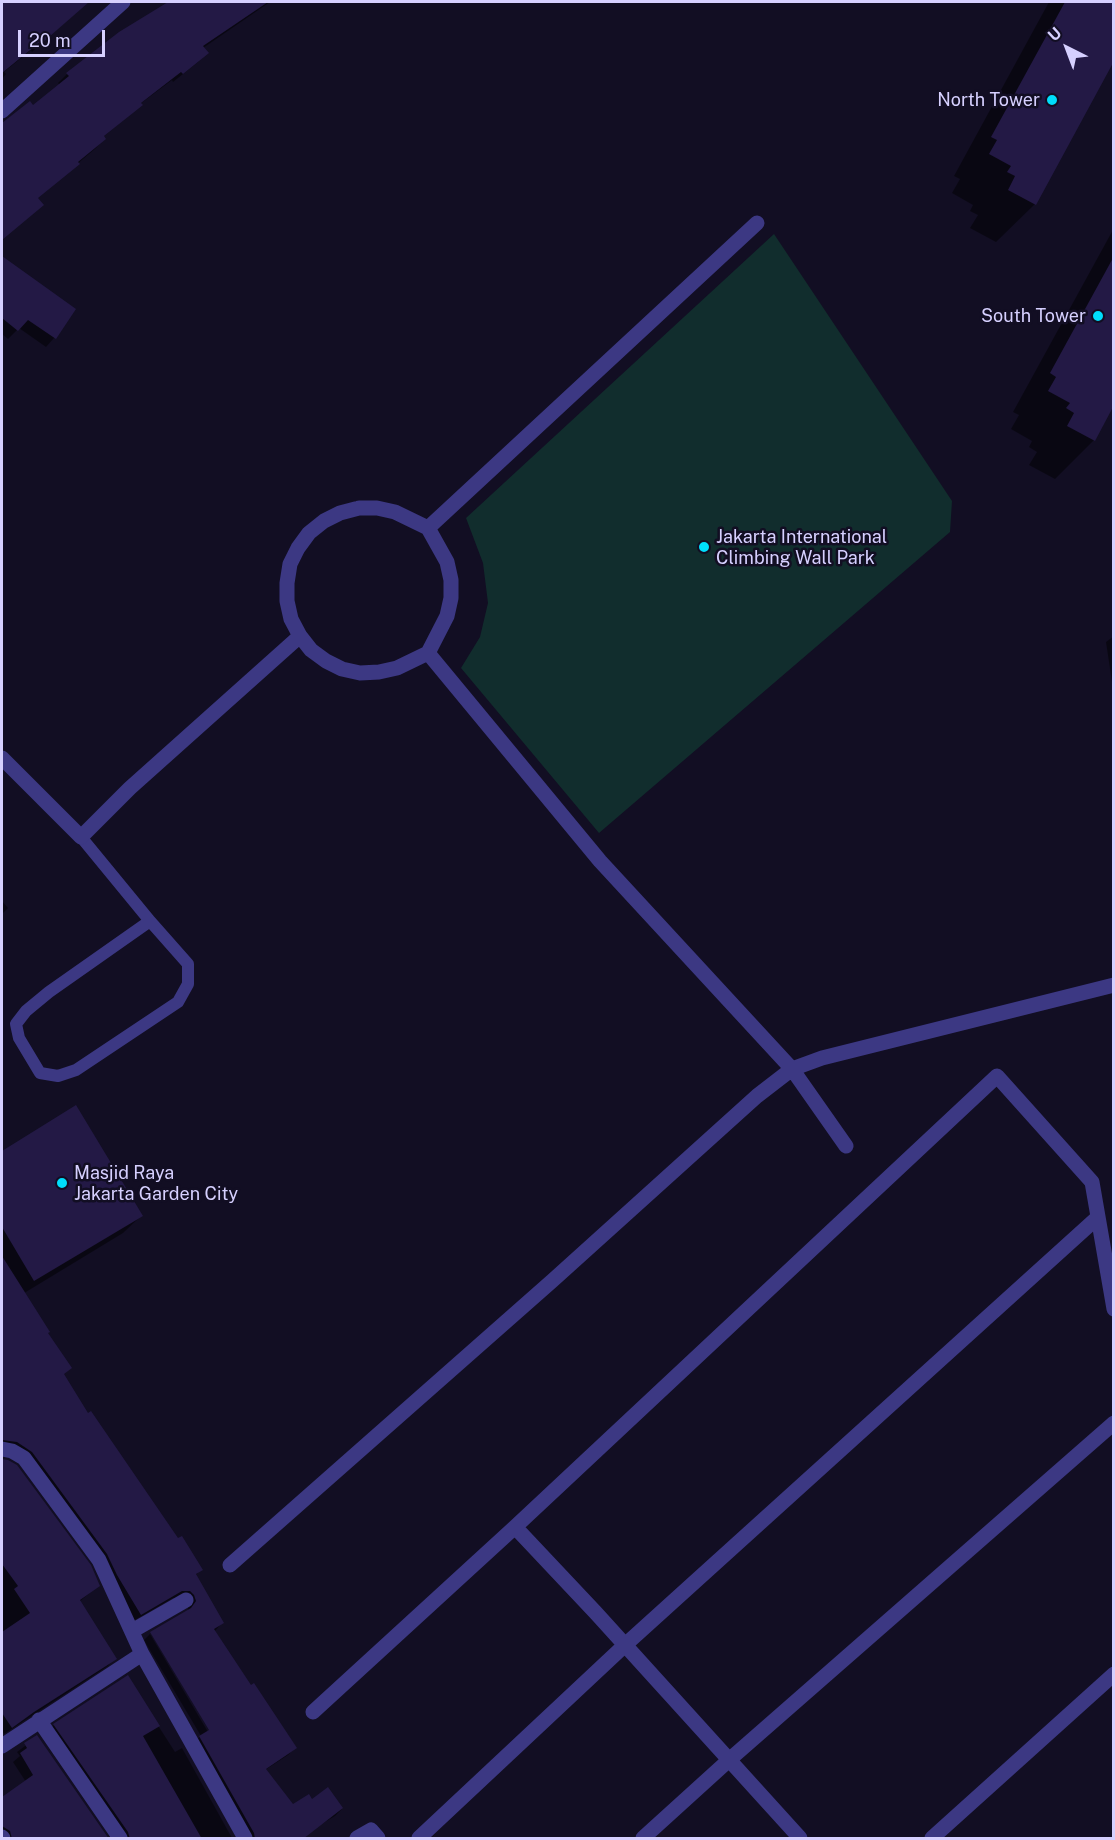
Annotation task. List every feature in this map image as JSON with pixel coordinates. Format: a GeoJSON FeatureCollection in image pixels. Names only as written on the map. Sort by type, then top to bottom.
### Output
{"type":"FeatureCollection","features":[{"type":"Feature","properties":{"kind":"street"},"geometry":{"type":"LineString","coordinates":[[2,111],[123,2]]}},
{"type":"Feature","properties":{"kind":"street"},"geometry":{"type":"LineString","coordinates":[[428,528],[758,223]]}},
{"type":"Feature","properties":{"kind":"street"},"geometry":{"type":"LineString","coordinates":[[358,508],[377,508],[395,512],[428,528],[447,561],[451,580],[451,598],[447,616],[428,653],[397,668],[360,673],[342,669],[326,661],[311,650],[300,636],[291,619],[286,583],[290,564],[309,533],[324,521],[358,508]]}},
{"type":"Feature","properties":{"kind":"street"},"geometry":{"type":"LineString","coordinates":[[2,758],[81,837],[130,788],[300,636]]}},
{"type":"Feature","properties":{"kind":"street"},"geometry":{"type":"LineString","coordinates":[[428,653],[600,861],[792,1069],[846,1146]]}},
{"type":"Feature","properties":{"kind":"street"},"geometry":{"type":"LineString","coordinates":[[230,1565],[552,1281],[757,1096],[792,1069],[822,1058],[1113,985]]}},
{"type":"Feature","properties":{"kind":"street"},"geometry":{"type":"LineString","coordinates":[[313,1712],[515,1527],[998,1076],[1092,1182],[1113,1309]]}},
{"type":"Feature","properties":{"kind":"street"},"geometry":{"type":"LineString","coordinates":[[419,1839],[625,1645],[1097,1218]]}},
{"type":"Feature","properties":{"kind":"street"},"geometry":{"type":"LineString","coordinates":[[643,1839],[729,1760],[1113,1423]]}},
{"type":"Feature","properties":{"kind":"street"},"geometry":{"type":"LineString","coordinates":[[2,1449],[12,1451],[24,1458],[99,1560],[142,1654],[245,1839]]}},
{"type":"Feature","properties":{"kind":"street"},"geometry":{"type":"LineString","coordinates":[[515,1527],[800,1839]]}},
{"type":"Feature","properties":{"kind":"street"},"geometry":{"type":"LineString","coordinates":[[132,1631],[186,1600]]}},
{"type":"Feature","properties":{"kind":"street"},"geometry":{"type":"LineString","coordinates":[[2,1746],[142,1654]]}},
{"type":"Feature","properties":{"kind":"street"},"geometry":{"type":"LineString","coordinates":[[932,1839],[1113,1674]]}},
{"type":"Feature","properties":{"kind":"street"},"geometry":{"type":"LineString","coordinates":[[39,1720],[120,1839]]}},
{"type":"Feature","properties":{"kind":"street"},"geometry":{"type":"LineString","coordinates":[[357,1839],[371,1830],[378,1839]]}},
{"type":"Feature","properties":{"kind":"lane"},"geometry":{"type":"LineString","coordinates":[[81,837],[150,921],[189,964],[188,984],[178,1002],[76,1070],[58,1076],[40,1072],[19,1038],[16,1024],[26,1011],[49,992],[150,921]]}},
{"type":"Feature","properties":{"kind":"green space","name":"Jakarta International Climbing Wall Park"},"geometry":{"type":"Polygon","coordinates":[[[774,234],[952,501],[950,532],[599,833],[461,668],[480,637],[488,603],[483,563],[466,518],[774,234]]]}},
{"type":"Feature","properties":{"kind":"building"},"geometry":{"type":"Polygon","coordinates":[[[2,2],[89,2],[41,44],[40,42],[2,73],[2,2]]]}},
{"type":"Feature","properties":{"kind":"building"},"geometry":{"type":"Polygon","coordinates":[[[168,2],[268,2],[203,46],[209,53],[141,103],[143,105],[104,136],[106,139],[78,162],[80,164],[38,198],[44,205],[2,240],[2,123],[30,101],[33,105],[69,76],[66,73],[119,32],[168,2]]]}},
{"type":"Feature","properties":{"kind":"building","name":"North Tower"},"geometry":{"type":"Polygon","coordinates":[[[1065,2],[1113,2],[1113,63],[1036,205],[1008,190],[1015,176],[1007,172],[1011,166],[989,154],[997,140],[991,137],[1065,2]]]}},
{"type":"Feature","properties":{"kind":"building"},"geometry":{"type":"Polygon","coordinates":[[[2,256],[76,309],[56,339],[28,320],[18,331],[2,318],[2,256]]]}},
{"type":"Feature","properties":{"kind":"building","name":"South Tower"},"geometry":{"type":"Polygon","coordinates":[[[1113,258],[1113,407],[1095,441],[1067,426],[1074,413],[1066,408],[1070,403],[1048,391],[1056,377],[1050,373],[1113,258]]]}},
{"type":"Feature","properties":{"kind":"building","name":"Masjid Raya Jakarta Garden City"},"geometry":{"type":"Polygon","coordinates":[[[76,1105],[143,1216],[34,1281],[2,1227],[2,1151],[76,1105]]]}},
{"type":"Feature","properties":{"kind":"building"},"geometry":{"type":"Polygon","coordinates":[[[2,1256],[50,1332],[48,1333],[72,1368],[64,1374],[88,1413],[91,1411],[178,1538],[182,1536],[203,1570],[196,1574],[224,1623],[214,1629],[251,1685],[254,1683],[297,1748],[266,1769],[293,1804],[309,1794],[312,1799],[328,1787],[343,1808],[303,1839],[255,1839],[254,1833],[199,1736],[209,1730],[150,1632],[191,1608],[196,1601],[194,1595],[190,1591],[182,1591],[141,1615],[107,1554],[32,1452],[17,1442],[2,1440],[2,1256]]]}},
{"type":"Feature","properties":{"kind":"building"},"geometry":{"type":"Polygon","coordinates":[[[2,1459],[17,1465],[91,1565],[100,1586],[80,1600],[117,1659],[12,1728],[2,1713],[2,1632],[30,1613],[14,1589],[18,1586],[2,1564],[2,1459]]]}},
{"type":"Feature","properties":{"kind":"building"},"geometry":{"type":"Polygon","coordinates":[[[128,1675],[160,1726],[143,1736],[202,1839],[130,1839],[128,1832],[53,1724],[128,1675]]]}},
{"type":"Feature","properties":{"kind":"building"},"geometry":{"type":"Polygon","coordinates":[[[37,1735],[109,1839],[12,1839],[10,1831],[2,1826],[2,1797],[33,1775],[20,1753],[27,1748],[24,1743],[37,1735]]]}},
{"type":"Feature","properties":{"kind":"place","name":"North Tower"},"geometry":{"type":"Point","coordinates":[1052,100]}},
{"type":"Feature","properties":{"kind":"place","name":"South Tower"},"geometry":{"type":"Point","coordinates":[1098,316]}},
{"type":"Feature","properties":{"kind":"place","name":"Jakarta International Climbing Wall Park"},"geometry":{"type":"Point","coordinates":[704,547]}},
{"type":"Feature","properties":{"kind":"place","name":"Masjid Raya Jakarta Garden City"},"geometry":{"type":"Point","coordinates":[62,1183]}}]}
